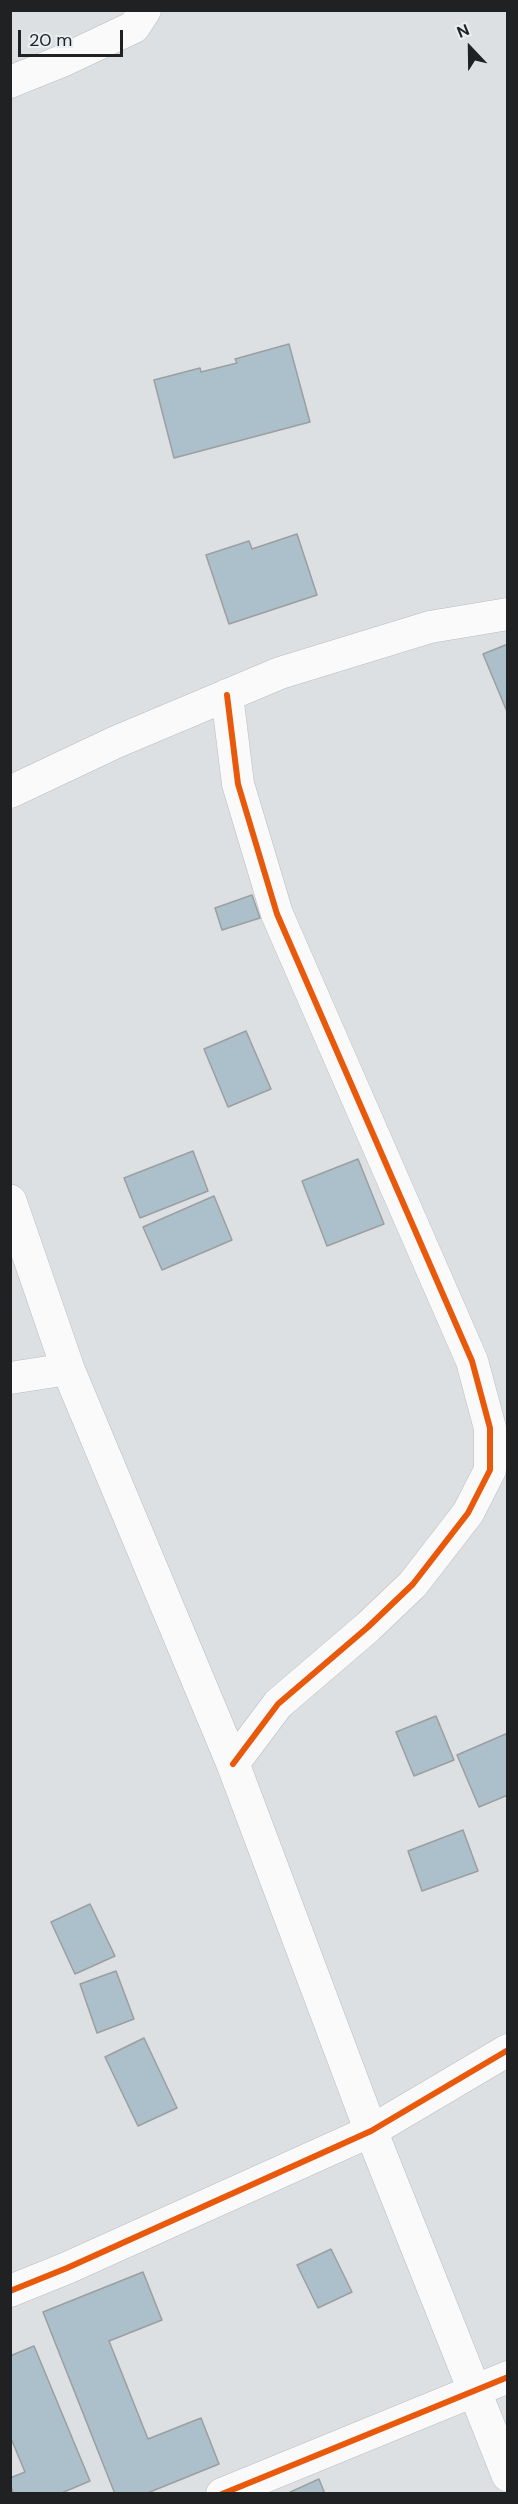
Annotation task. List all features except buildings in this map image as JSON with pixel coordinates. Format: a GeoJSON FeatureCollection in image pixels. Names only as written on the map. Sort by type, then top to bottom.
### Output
{"type":"FeatureCollection","features":[{"type":"Feature","properties":{"kind":"main road"},"geometry":{"type":"LineString","coordinates":[[10,1201],[68,1369],[233,1764],[371,2131],[507,2475]]}},
{"type":"Feature","properties":{"kind":"street"},"geometry":{"type":"LineString","coordinates":[[10,82],[62,62],[134,27],[145,10]]}},
{"type":"Feature","properties":{"kind":"street"},"geometry":{"type":"LineString","coordinates":[[10,792],[117,742],[280,673],[430,627],[507,614]]}},
{"type":"Feature","properties":{"kind":"street"},"geometry":{"type":"LineString","coordinates":[[227,695],[238,784],[278,914],[472,1361],[490,1428],[490,1470],[468,1513],[413,1584],[368,1627],[279,1704],[233,1764]]}},
{"type":"Feature","properties":{"kind":"street"},"geometry":{"type":"LineString","coordinates":[[10,1377],[68,1369]]}},
{"type":"Feature","properties":{"kind":"street"},"geometry":{"type":"LineString","coordinates":[[10,2291],[67,2268],[371,2131],[507,2050]]}},
{"type":"Feature","properties":{"kind":"street"},"geometry":{"type":"LineString","coordinates":[[222,2493],[507,2377]]}},
{"type":"Feature","properties":{"kind":"cycle path"},"geometry":{"type":"LineString","coordinates":[[227,695],[238,784],[277,914],[472,1361],[490,1428],[490,1470],[468,1513],[413,1584],[368,1627],[278,1704],[233,1764]]}},
{"type":"Feature","properties":{"kind":"cycle path"},"geometry":{"type":"LineString","coordinates":[[10,2291],[67,2268],[371,2131],[508,2050]]}},
{"type":"Feature","properties":{"kind":"cycle path"},"geometry":{"type":"LineString","coordinates":[[222,2494],[508,2377]]}}]}
